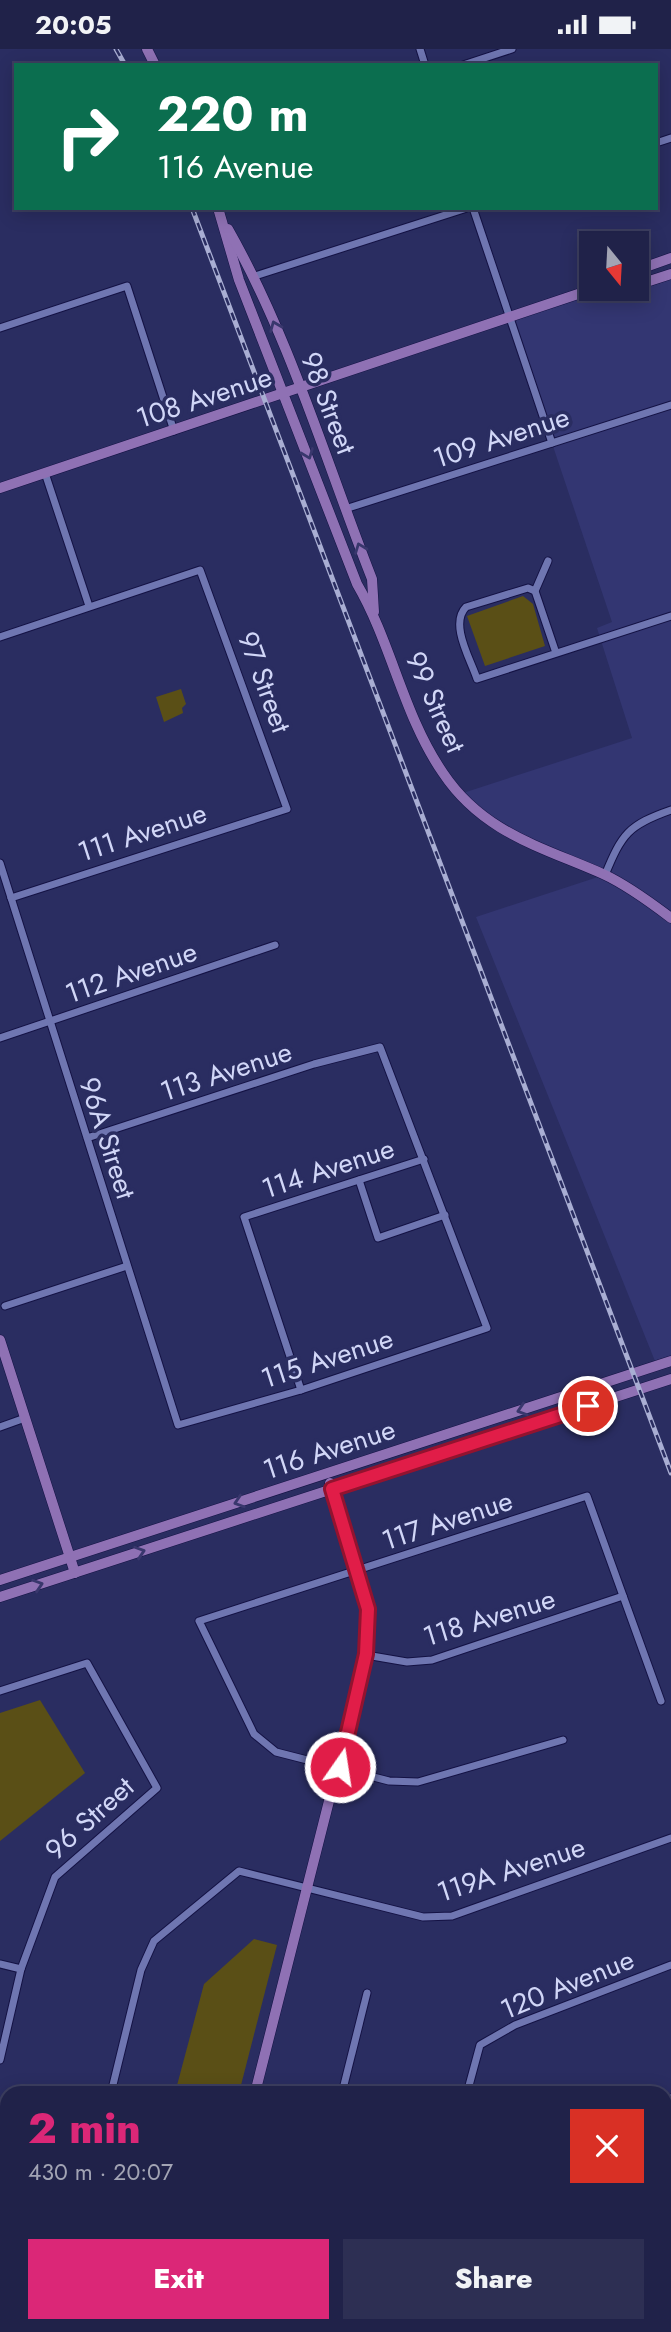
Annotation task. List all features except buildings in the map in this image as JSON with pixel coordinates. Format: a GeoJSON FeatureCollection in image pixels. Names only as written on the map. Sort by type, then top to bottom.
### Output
{"type":"FeatureCollection","features":[{"type":"Feature","properties":{"kind":"main road","name":"98 Street"},"geometry":{"type":"LineString","coordinates":[[220,212],[255,277],[300,389],[372,579],[374,614]]}},
{"type":"Feature","properties":{"kind":"main road","name":"98 Street"},"geometry":{"type":"LineString","coordinates":[[220,212],[239,280],[286,394],[331,515]]}},
{"type":"Feature","properties":{"kind":"main road"},"geometry":{"type":"LineString","coordinates":[[649,265],[671,258]]}},
{"type":"Feature","properties":{"kind":"main road"},"geometry":{"type":"LineString","coordinates":[[649,281],[671,274]]}},
{"type":"Feature","properties":{"kind":"main road","name":"108 Avenue"},"geometry":{"type":"LineString","coordinates":[[0,488],[579,296]]}},
{"type":"Feature","properties":{"kind":"main road","name":"99 Street"},"geometry":{"type":"LineString","coordinates":[[331,515],[356,584],[374,614],[416,725],[444,775],[460,794],[486,818],[526,843],[605,875],[671,918]]}},
{"type":"Feature","properties":{"kind":"main road"},"geometry":{"type":"LineString","coordinates":[[0,1340],[75,1573]]}},
{"type":"Feature","properties":{"kind":"main road","name":"116 Avenue"},"geometry":{"type":"LineString","coordinates":[[0,1580],[671,1361]]}},
{"type":"Feature","properties":{"kind":"main road"},"geometry":{"type":"LineString","coordinates":[[657,1366],[667,1380]]}},
{"type":"Feature","properties":{"kind":"main road","name":"116 Avenue"},"geometry":{"type":"LineString","coordinates":[[0,1597],[667,1380]]}},
{"type":"Feature","properties":{"kind":"main road"},"geometry":{"type":"LineString","coordinates":[[257,2086],[340,1767],[366,1654],[368,1609],[328,1474]]}},
{"type":"Feature","properties":{"kind":"street"},"geometry":{"type":"LineString","coordinates":[[469,63],[512,49]]}},
{"type":"Feature","properties":{"kind":"street"},"geometry":{"type":"LineString","coordinates":[[255,277],[461,210]]}},
{"type":"Feature","properties":{"kind":"street"},"geometry":{"type":"LineString","coordinates":[[474,210],[552,443]]}},
{"type":"Feature","properties":{"kind":"street"},"geometry":{"type":"LineString","coordinates":[[0,328],[127,286],[174,431]]}},
{"type":"Feature","properties":{"kind":"street","name":"109 Avenue"},"geometry":{"type":"LineString","coordinates":[[345,509],[671,405]]}},
{"type":"Feature","properties":{"kind":"street"},"geometry":{"type":"LineString","coordinates":[[0,637],[89,606],[45,473]]}},
{"type":"Feature","properties":{"kind":"street"},"geometry":{"type":"LineString","coordinates":[[548,561],[536,591],[556,653]]}},
{"type":"Feature","properties":{"kind":"street","name":"97 Street"},"geometry":{"type":"LineString","coordinates":[[89,606],[200,570],[287,809]]}},
{"type":"Feature","properties":{"kind":"street"},"geometry":{"type":"LineString","coordinates":[[536,591],[528,588],[466,607],[459,618],[462,636],[477,679],[671,616]]}},
{"type":"Feature","properties":{"kind":"street","name":"111 Avenue"},"geometry":{"type":"LineString","coordinates":[[11,898],[287,809]]}},
{"type":"Feature","properties":{"kind":"street"},"geometry":{"type":"LineString","coordinates":[[605,875],[619,843],[630,828],[671,810]]}},
{"type":"Feature","properties":{"kind":"street","name":"96A Street"},"geometry":{"type":"LineString","coordinates":[[0,863],[48,1022],[178,1425]]}},
{"type":"Feature","properties":{"kind":"street","name":"112 Avenue"},"geometry":{"type":"LineString","coordinates":[[0,1038],[275,945]]}},
{"type":"Feature","properties":{"kind":"street","name":"113 Avenue"},"geometry":{"type":"LineString","coordinates":[[87,1138],[314,1064],[380,1047],[424,1159]]}},
{"type":"Feature","properties":{"kind":"street"},"geometry":{"type":"LineString","coordinates":[[359,1180],[378,1238],[445,1215],[424,1159]]}},
{"type":"Feature","properties":{"kind":"street","name":"114 Avenue"},"geometry":{"type":"LineString","coordinates":[[301,1390],[244,1217],[424,1159]]}},
{"type":"Feature","properties":{"kind":"street","name":"115 Avenue"},"geometry":{"type":"LineString","coordinates":[[178,1425],[301,1390],[487,1328],[445,1215]]}},
{"type":"Feature","properties":{"kind":"street"},"geometry":{"type":"LineString","coordinates":[[5,1305],[127,1266]]}},
{"type":"Feature","properties":{"kind":"street"},"geometry":{"type":"LineString","coordinates":[[0,1427],[25,1418]]}},
{"type":"Feature","properties":{"kind":"street","name":"117 Avenue"},"geometry":{"type":"LineString","coordinates":[[340,1767],[276,1752],[254,1734],[199,1621],[587,1496],[623,1596]]}},
{"type":"Feature","properties":{"kind":"street"},"geometry":{"type":"LineString","coordinates":[[623,1596],[661,1701]]}},
{"type":"Feature","properties":{"kind":"street","name":"118 Avenue"},"geometry":{"type":"LineString","coordinates":[[366,1654],[407,1662],[432,1660],[623,1596]]}},
{"type":"Feature","properties":{"kind":"street","name":"96 Street"},"geometry":{"type":"LineString","coordinates":[[0,1691],[87,1663],[157,1788],[55,1877],[21,1969],[0,2060]]}},
{"type":"Feature","properties":{"kind":"street"},"geometry":{"type":"LineString","coordinates":[[340,1767],[389,1781],[418,1781],[564,1739]]}},
{"type":"Feature","properties":{"kind":"street","name":"119A Avenue"},"geometry":{"type":"LineString","coordinates":[[113,2086],[141,1970],[154,1941],[239,1871],[422,1917],[452,1916],[671,1837]]}},
{"type":"Feature","properties":{"kind":"street"},"geometry":{"type":"LineString","coordinates":[[0,1963],[21,1969]]}},
{"type":"Feature","properties":{"kind":"street","name":"120 Avenue"},"geometry":{"type":"LineString","coordinates":[[469,2086],[480,2045],[515,2025],[671,1965]]}},
{"type":"Feature","properties":{"kind":"street"},"geometry":{"type":"LineString","coordinates":[[344,2086],[367,1993]]}},
{"type":"Feature","properties":{"kind":"shaded area"},"geometry":{"type":"Polygon","coordinates":[[[671,274],[671,1361],[657,1366],[476,917],[604,875],[525,843],[460,794],[632,738],[597,628],[612,622],[510,318],[579,296],[579,301],[649,301],[649,284],[671,274]]]}},
{"type":"Feature","properties":{"kind":"shaded area"},"geometry":{"type":"Polygon","coordinates":[[[523,596],[533,604],[545,646],[485,666],[467,616],[523,596]]]}},
{"type":"Feature","properties":{"kind":"shaded area"},"geometry":{"type":"Polygon","coordinates":[[[181,689],[186,704],[182,708],[183,713],[164,722],[156,697],[181,689]]]}},
{"type":"Feature","properties":{"kind":"shaded area"},"geometry":{"type":"Polygon","coordinates":[[[40,1700],[85,1773],[0,1841],[0,1713],[40,1700]]]}},
{"type":"Feature","properties":{"kind":"shaded area"},"geometry":{"type":"Polygon","coordinates":[[[254,1939],[277,1945],[241,2086],[177,2086],[204,1984],[254,1939]]]}},
{"type":"Feature","properties":{"kind":"railway"},"geometry":{"type":"LineString","coordinates":[[116,49],[124,63]]}},
{"type":"Feature","properties":{"kind":"railway"},"geometry":{"type":"LineString","coordinates":[[193,210],[671,1473]]}},
{"type":"Feature","properties":{"kind":"route"},"geometry":{"type":"LineString","coordinates":[[340,1767],[366,1654],[368,1609],[332,1489],[588,1406]]}}]}
